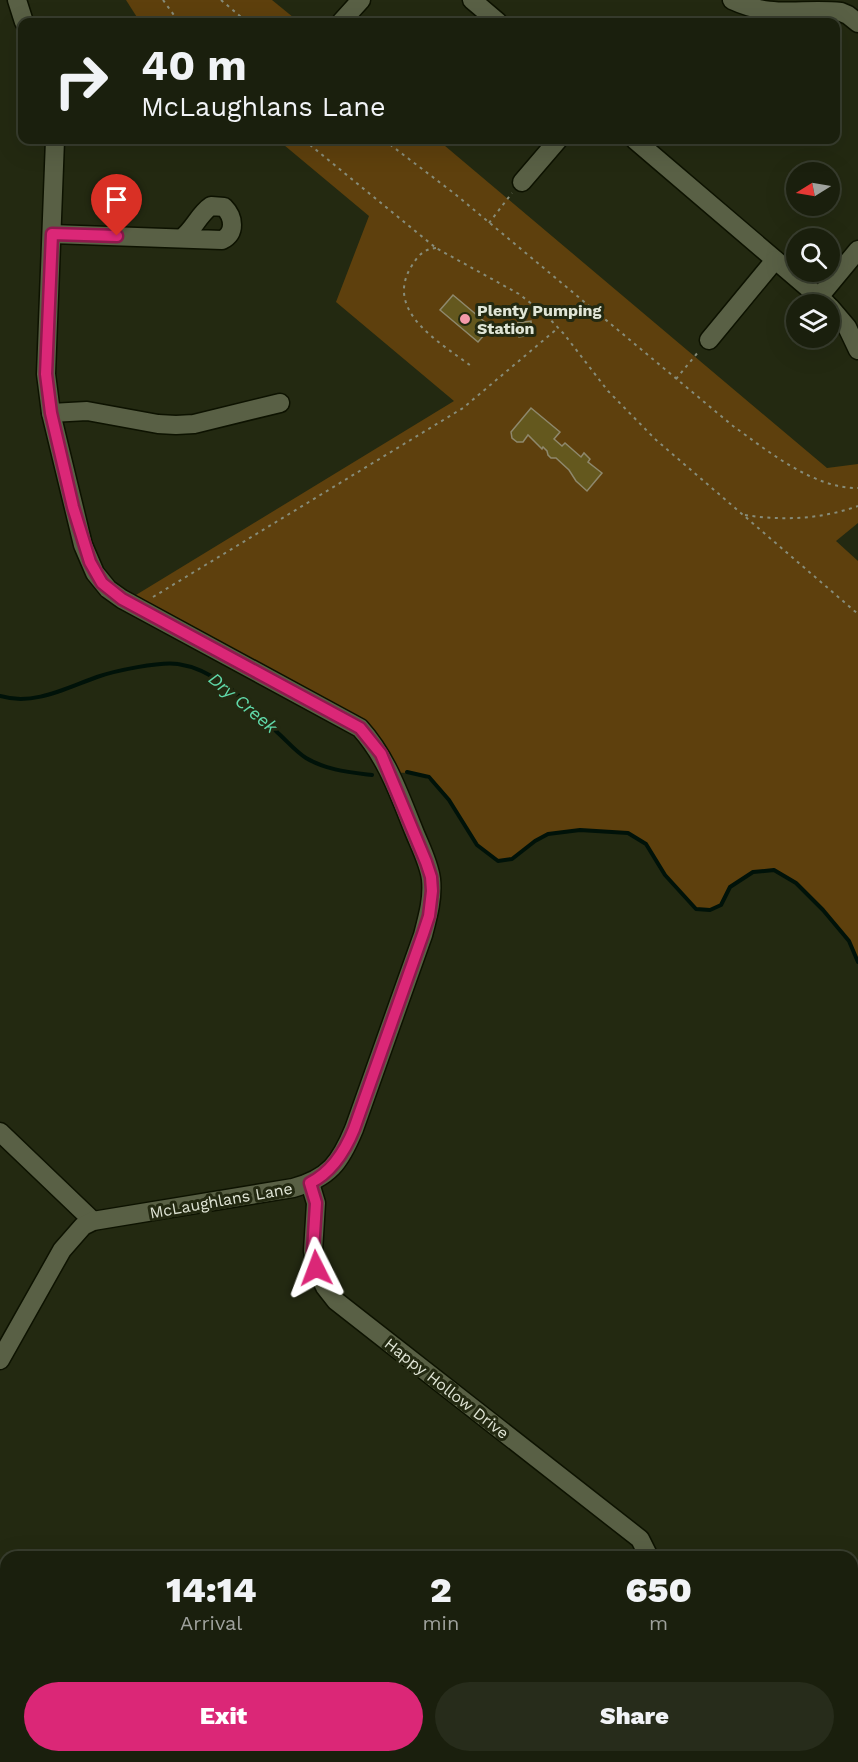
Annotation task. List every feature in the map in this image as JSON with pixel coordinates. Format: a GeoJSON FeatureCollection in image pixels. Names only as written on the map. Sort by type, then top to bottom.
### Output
{"type":"FeatureCollection","features":[{"type":"Feature","properties":{"kind":"street"},"geometry":{"type":"LineString","coordinates":[[16,0],[23,18]]}},
{"type":"Feature","properties":{"kind":"street"},"geometry":{"type":"LineString","coordinates":[[345,18],[361,0]]}},
{"type":"Feature","properties":{"kind":"street"},"geometry":{"type":"LineString","coordinates":[[472,0],[493,18]]}},
{"type":"Feature","properties":{"kind":"street"},"geometry":{"type":"LineString","coordinates":[[732,0],[778,13],[841,12],[858,23]]}},
{"type":"Feature","properties":{"kind":"street","name":"McLaughlans Lane"},"geometry":{"type":"LineString","coordinates":[[55,144],[46,374],[51,413],[73,507],[95,573],[108,589],[139,609],[360,728],[381,754],[426,862],[431,877],[432,891],[429,916],[354,1129],[348,1144],[322,1178],[270,1193],[93,1221]]}},
{"type":"Feature","properties":{"kind":"street"},"geometry":{"type":"LineString","coordinates":[[522,182],[555,144]]}},
{"type":"Feature","properties":{"kind":"street"},"geometry":{"type":"LineString","coordinates":[[640,144],[815,294]]}},
{"type":"Feature","properties":{"kind":"street"},"geometry":{"type":"LineString","coordinates":[[52,234],[182,238]]}},
{"type":"Feature","properties":{"kind":"street"},"geometry":{"type":"LineString","coordinates":[[831,294],[858,250]]}},
{"type":"Feature","properties":{"kind":"street"},"geometry":{"type":"LineString","coordinates":[[709,340],[775,260]]}},
{"type":"Feature","properties":{"kind":"street"},"geometry":{"type":"LineString","coordinates":[[840,319],[847,327],[858,350]]}},
{"type":"Feature","properties":{"kind":"street"},"geometry":{"type":"LineString","coordinates":[[51,413],[87,411],[158,424],[176,425],[205,422],[280,403]]}},
{"type":"Feature","properties":{"kind":"street"},"geometry":{"type":"LineString","coordinates":[[0,1132],[93,1221],[83,1226],[62,1250],[0,1360]]}},
{"type":"Feature","properties":{"kind":"street","name":"Happy Hollow Drive"},"geometry":{"type":"LineString","coordinates":[[310,1183],[316,1203],[313,1251],[316,1268],[325,1287],[336,1301],[640,1539],[646,1551]]}},
{"type":"Feature","properties":{"kind":"path"},"geometry":{"type":"LineString","coordinates":[[163,0],[176,18]]}},
{"type":"Feature","properties":{"kind":"path"},"geometry":{"type":"LineString","coordinates":[[221,0],[243,18]]}},
{"type":"Feature","properties":{"kind":"path"},"geometry":{"type":"LineString","coordinates":[[309,144],[436,248],[519,294],[546,315],[608,392],[625,409],[699,478],[858,614]]}},
{"type":"Feature","properties":{"kind":"path"},"geometry":{"type":"LineString","coordinates":[[389,144],[422,168],[733,426],[811,477],[832,486],[858,488]]}},
{"type":"Feature","properties":{"kind":"path"},"geometry":{"type":"LineString","coordinates":[[489,224],[522,182]]}},
{"type":"Feature","properties":{"kind":"path"},"geometry":{"type":"LineString","coordinates":[[436,248],[418,257],[406,277],[404,297],[416,321],[426,332],[471,366]]}},
{"type":"Feature","properties":{"kind":"path"},"geometry":{"type":"LineString","coordinates":[[139,609],[153,597],[463,408],[558,328]]}},
{"type":"Feature","properties":{"kind":"path"},"geometry":{"type":"LineString","coordinates":[[676,379],[709,340]]}},
{"type":"Feature","properties":{"kind":"path"},"geometry":{"type":"LineString","coordinates":[[745,515],[768,519],[801,518],[830,514],[858,506]]}},
{"type":"Feature","properties":{"kind":"shaded area"},"geometry":{"type":"Polygon","coordinates":[[[126,0],[272,0],[294,18],[137,18],[126,0]]]}},
{"type":"Feature","properties":{"kind":"shaded area"},"geometry":{"type":"Polygon","coordinates":[[[283,144],[443,144],[827,468],[858,464],[858,523],[836,541],[858,561],[858,962],[849,941],[823,910],[797,883],[774,870],[753,872],[730,887],[721,905],[710,910],[696,909],[665,875],[646,844],[628,833],[580,830],[548,834],[512,859],[498,861],[475,843],[445,794],[436,785],[426,778],[413,774],[396,773],[382,746],[157,608],[153,611],[131,598],[454,401],[336,302],[369,216],[283,144]]]}},
{"type":"Feature","properties":{"kind":"building","name":"Plenty Pumping Station"},"geometry":{"type":"Polygon","coordinates":[[[453,295],[491,327],[478,342],[440,310],[453,295]]]}},
{"type":"Feature","properties":{"kind":"building"},"geometry":{"type":"Polygon","coordinates":[[[531,321],[532,335],[519,337],[517,323],[531,321]]]}},
{"type":"Feature","properties":{"kind":"building"},"geometry":{"type":"Polygon","coordinates":[[[531,408],[560,432],[554,439],[562,446],[565,443],[581,457],[584,453],[590,459],[588,462],[602,473],[587,491],[576,481],[569,470],[556,458],[551,458],[543,447],[542,449],[528,435],[523,442],[517,442],[512,438],[511,432],[531,408]]]}},
{"type":"Feature","properties":{"kind":"waterway","name":"Dry Creek"},"geometry":{"type":"LineString","coordinates":[[0,696],[13,699],[37,697],[114,672],[149,665],[178,664],[193,668],[220,681],[306,758],[329,768],[372,775]]}},
{"type":"Feature","properties":{"kind":"waterway","name":"Dry Creek"},"geometry":{"type":"LineString","coordinates":[[407,772],[429,777],[449,800],[477,845],[498,861],[512,859],[548,834],[580,830],[628,833],[646,844],[665,875],[696,909],[710,910],[721,905],[730,887],[753,872],[774,870],[796,883],[823,910],[849,941],[858,962]]}},
{"type":"Feature","properties":{"kind":"place","name":"Plenty Pumping Station"},"geometry":{"type":"Point","coordinates":[465,319]}},
{"type":"Feature","properties":{"kind":"route"},"geometry":{"type":"LineString","coordinates":[[117,236],[52,234],[46,374],[51,413],[68,486],[83,545],[95,573],[115,595],[360,728],[381,754],[431,877],[429,916],[354,1129],[337,1161],[322,1178],[310,1183],[316,1203],[313,1251],[316,1268]]}}]}
